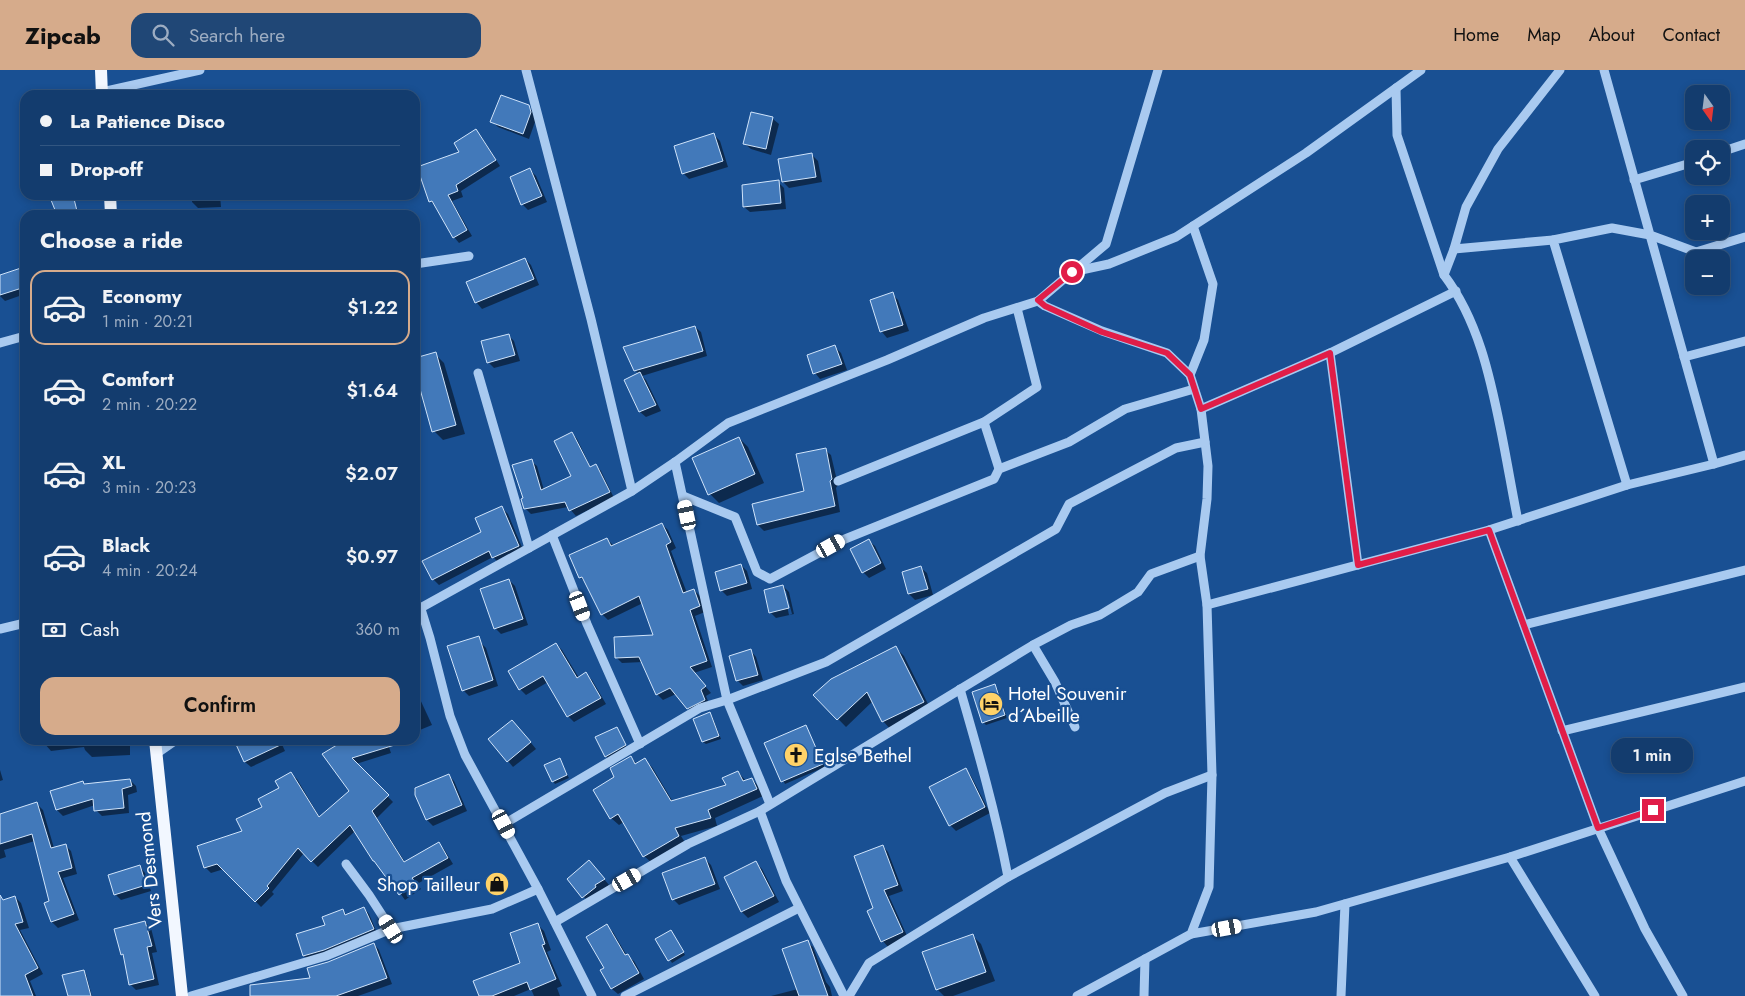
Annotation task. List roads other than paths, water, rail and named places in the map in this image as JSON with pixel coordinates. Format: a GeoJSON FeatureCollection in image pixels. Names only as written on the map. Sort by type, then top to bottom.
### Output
{"type":"FeatureCollection","features":[{"type":"Feature","properties":{"kind":"main road"},"geometry":{"type":"LineString","coordinates":[[101,70],[102,90]]}},
{"type":"Feature","properties":{"kind":"main road","name":"Vers Desmond"},"geometry":{"type":"LineString","coordinates":[[155,745],[182,996]]}},
{"type":"Feature","properties":{"kind":"street"},"geometry":{"type":"LineString","coordinates":[[115,90],[200,70]]}},
{"type":"Feature","properties":{"kind":"street"},"geometry":{"type":"LineString","coordinates":[[526,70],[591,319],[632,491]]}},
{"type":"Feature","properties":{"kind":"street"},"geometry":{"type":"LineString","coordinates":[[420,609],[632,491],[728,423],[887,360],[984,318],[1038,300],[1106,244],[1158,70]]}},
{"type":"Feature","properties":{"kind":"street"},"geometry":{"type":"LineString","coordinates":[[1072,272],[1109,264],[1176,237],[1306,153],[1421,70]]}},
{"type":"Feature","properties":{"kind":"street"},"geometry":{"type":"LineString","coordinates":[[1444,275],[1454,249],[1466,207],[1498,149],[1560,70]]}},
{"type":"Feature","properties":{"kind":"street"},"geometry":{"type":"LineString","coordinates":[[1604,70],[1714,464]]}},
{"type":"Feature","properties":{"kind":"street"},"geometry":{"type":"LineString","coordinates":[[1396,88],[1397,135],[1444,275],[1456,291],[1471,318],[1491,381],[1518,521]]}},
{"type":"Feature","properties":{"kind":"street"},"geometry":{"type":"LineString","coordinates":[[1730,149],[1745,144]]}},
{"type":"Feature","properties":{"kind":"street"},"geometry":{"type":"LineString","coordinates":[[1634,180],[1685,165]]}},
{"type":"Feature","properties":{"kind":"street"},"geometry":{"type":"LineString","coordinates":[[1190,375],[1204,340],[1213,284],[1192,226]]}},
{"type":"Feature","properties":{"kind":"street"},"geometry":{"type":"LineString","coordinates":[[1454,249],[1553,240],[1612,228],[1650,235],[1696,252],[1745,237]]}},
{"type":"Feature","properties":{"kind":"street"},"geometry":{"type":"LineString","coordinates":[[1553,240],[1627,485]]}},
{"type":"Feature","properties":{"kind":"street"},"geometry":{"type":"LineString","coordinates":[[420,263],[469,256]]}},
{"type":"Feature","properties":{"kind":"street"},"geometry":{"type":"LineString","coordinates":[[1201,409],[1330,353],[1456,291]]}},
{"type":"Feature","properties":{"kind":"street"},"geometry":{"type":"LineString","coordinates":[[1038,300],[1045,306],[1102,332],[1167,353],[1190,375],[1201,409],[1208,466],[1207,499],[1200,556],[1207,606],[1212,775],[1209,887],[1191,934]]}},
{"type":"Feature","properties":{"kind":"street"},"geometry":{"type":"LineString","coordinates":[[838,481],[984,422],[1037,387],[1016,308]]}},
{"type":"Feature","properties":{"kind":"street"},"geometry":{"type":"LineString","coordinates":[[0,343],[20,337]]}},
{"type":"Feature","properties":{"kind":"street"},"geometry":{"type":"LineString","coordinates":[[1684,357],[1745,341]]}},
{"type":"Feature","properties":{"kind":"street"},"geometry":{"type":"LineString","coordinates":[[1330,353],[1358,565]]}},
{"type":"Feature","properties":{"kind":"street"},"geometry":{"type":"LineString","coordinates":[[478,373],[530,548]]}},
{"type":"Feature","properties":{"kind":"street"},"geometry":{"type":"LineString","coordinates":[[683,496],[735,517],[757,572],[770,579],[845,539],[994,478],[999,469],[1069,442],[1125,408],[1194,389]]}},
{"type":"Feature","properties":{"kind":"street"},"geometry":{"type":"LineString","coordinates":[[984,422],[999,469]]}},
{"type":"Feature","properties":{"kind":"street"},"geometry":{"type":"LineString","coordinates":[[504,824],[700,708],[727,700],[826,662],[1056,529],[1068,504],[1176,448],[1205,442]]}},
{"type":"Feature","properties":{"kind":"street"},"geometry":{"type":"LineString","coordinates":[[1207,606],[1489,530],[1627,485],[1745,455]]}},
{"type":"Feature","properties":{"kind":"street"},"geometry":{"type":"LineString","coordinates":[[675,462],[727,700],[770,804]]}},
{"type":"Feature","properties":{"kind":"street"},"geometry":{"type":"LineString","coordinates":[[1489,530],[1598,828],[1645,929],[1683,996]]}},
{"type":"Feature","properties":{"kind":"street"},"geometry":{"type":"LineString","coordinates":[[552,535],[587,624],[640,744]]}},
{"type":"Feature","properties":{"kind":"street"},"geometry":{"type":"LineString","coordinates":[[555,922],[688,844],[760,811],[1033,645],[1070,625],[1100,614],[1138,592],[1151,574],[1200,556]]}},
{"type":"Feature","properties":{"kind":"street"},"geometry":{"type":"LineString","coordinates":[[1524,625],[1745,570]]}},
{"type":"Feature","properties":{"kind":"street"},"geometry":{"type":"LineString","coordinates":[[420,615],[430,638],[453,724],[465,755],[504,824],[592,996]]}},
{"type":"Feature","properties":{"kind":"street"},"geometry":{"type":"LineString","coordinates":[[0,629],[20,624]]}},
{"type":"Feature","properties":{"kind":"street"},"geometry":{"type":"LineString","coordinates":[[1033,645],[1055,682],[1075,727]]}},
{"type":"Feature","properties":{"kind":"street"},"geometry":{"type":"LineString","coordinates":[[1562,731],[1745,687]]}},
{"type":"Feature","properties":{"kind":"street"},"geometry":{"type":"LineString","coordinates":[[960,689],[978,748],[1008,877]]}},
{"type":"Feature","properties":{"kind":"street"},"geometry":{"type":"LineString","coordinates":[[156,754],[169,745]]}},
{"type":"Feature","properties":{"kind":"street"},"geometry":{"type":"LineString","coordinates":[[849,996],[869,963],[1008,877],[1165,793],[1212,775]]}},
{"type":"Feature","properties":{"kind":"street"},"geometry":{"type":"LineString","coordinates":[[1077,996],[1191,934],[1316,912],[1345,904],[1510,857],[1745,781]]}},
{"type":"Feature","properties":{"kind":"street"},"geometry":{"type":"LineString","coordinates":[[760,811],[786,881],[844,996]]}},
{"type":"Feature","properties":{"kind":"street"},"geometry":{"type":"LineString","coordinates":[[1510,857],[1595,996]]}},
{"type":"Feature","properties":{"kind":"street"},"geometry":{"type":"LineString","coordinates":[[346,864],[370,895],[391,929]]}},
{"type":"Feature","properties":{"kind":"street"},"geometry":{"type":"LineString","coordinates":[[192,996],[326,956],[391,929],[492,909],[538,890]]}},
{"type":"Feature","properties":{"kind":"street"},"geometry":{"type":"LineString","coordinates":[[1341,996],[1345,904]]}},
{"type":"Feature","properties":{"kind":"street"},"geometry":{"type":"LineString","coordinates":[[626,996],[799,908]]}},
{"type":"Feature","properties":{"kind":"street"},"geometry":{"type":"LineString","coordinates":[[1144,996],[1145,959]]}},
{"type":"Feature","properties":{"kind":"place","name":"Hotel Souvenir d´Abeille"},"geometry":{"type":"Point","coordinates":[991,704]}},
{"type":"Feature","properties":{"kind":"place","name":"Eglse Bethel"},"geometry":{"type":"Point","coordinates":[796,755]}},
{"type":"Feature","properties":{"kind":"place","name":"Shop Tailleur"},"geometry":{"type":"Point","coordinates":[497,884]}}]}
